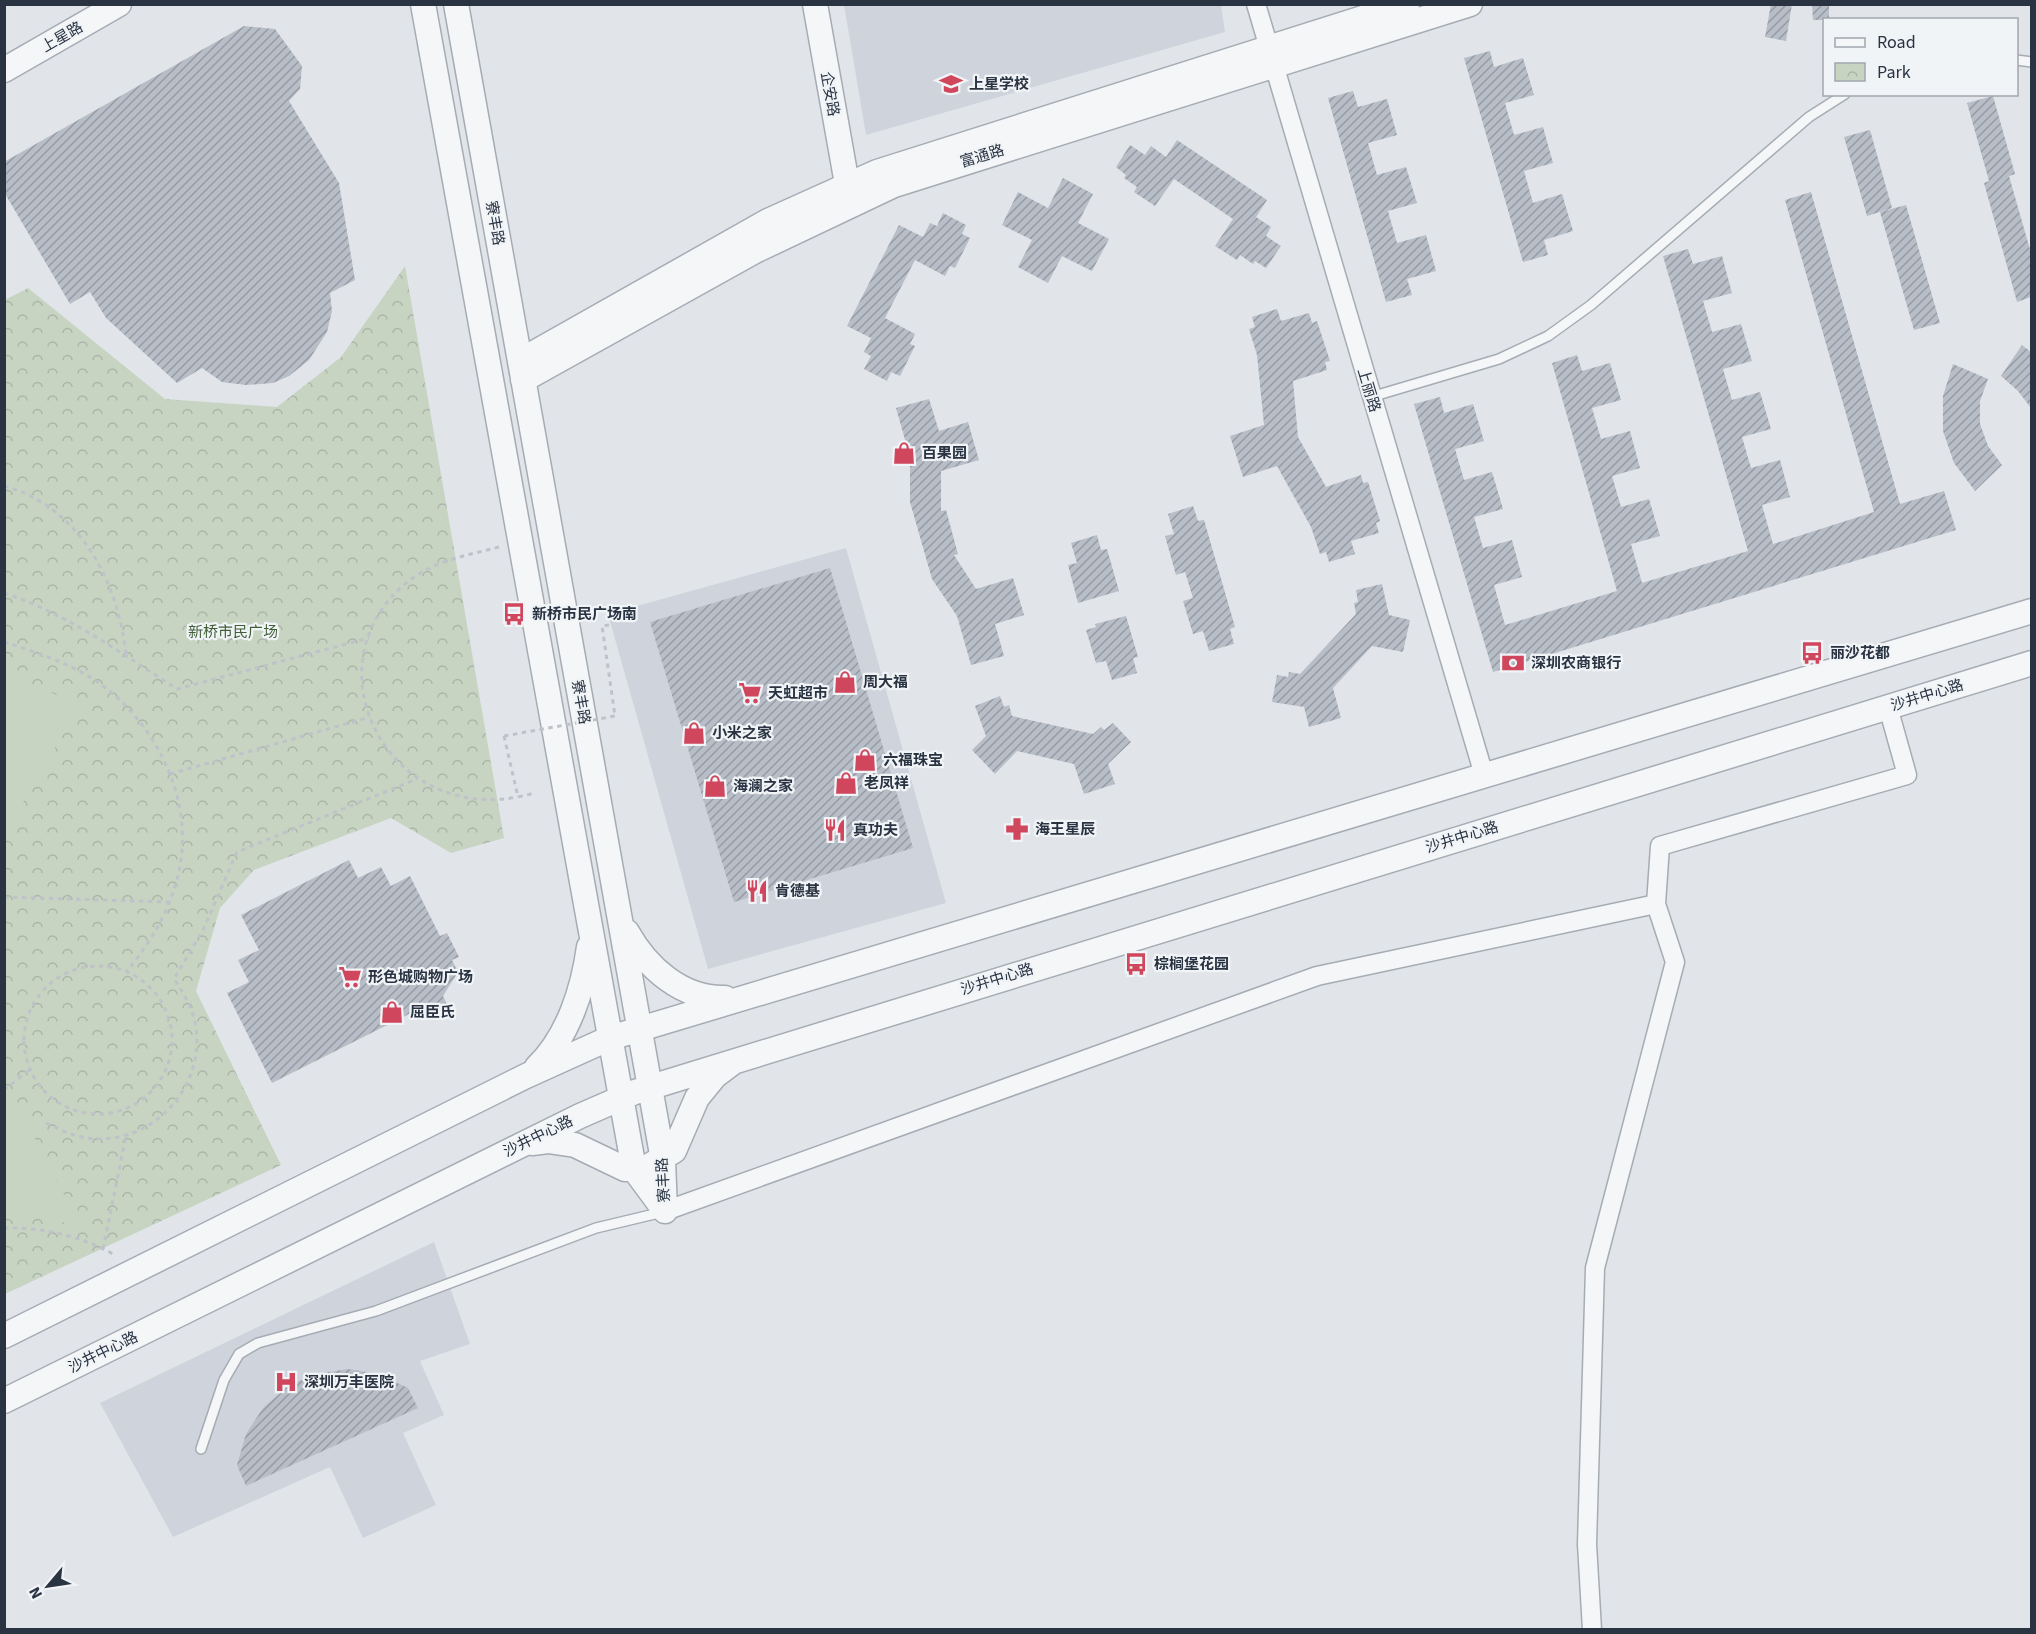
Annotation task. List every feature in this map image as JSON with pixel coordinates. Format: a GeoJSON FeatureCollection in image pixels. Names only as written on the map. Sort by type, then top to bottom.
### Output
{"type":"FeatureCollection","features":[{"type":"Feature","properties":{"kind":"street","name":"上星路"},"geometry":{"type":"LineString","coordinates":[[4,70],[119,4]]}},
{"type":"Feature","properties":{"kind":"street","name":"寮丰路"},"geometry":{"type":"LineString","coordinates":[[423,4],[634,1169],[665,1211]]}},
{"type":"Feature","properties":{"kind":"street","name":"寮丰路"},"geometry":{"type":"LineString","coordinates":[[456,4],[663,1160],[665,1211]]}},
{"type":"Feature","properties":{"kind":"street","name":"企安路"},"geometry":{"type":"LineString","coordinates":[[814,4],[847,184]]}},
{"type":"Feature","properties":{"kind":"street","name":"上丽路"},"geometry":{"type":"LineString","coordinates":[[1256,4],[1484,775]]}},
{"type":"Feature","properties":{"kind":"street","name":"富通路"},"geometry":{"type":"LineString","coordinates":[[521,370],[885,188],[1270,57],[1407,4]]}},
{"type":"Feature","properties":{"kind":"street","name":"富通路"},"geometry":{"type":"LineString","coordinates":[[521,370],[738,238],[847,184],[906,161],[1270,57],[1470,4]]}},
{"type":"Feature","properties":{"kind":"street"},"geometry":{"type":"LineString","coordinates":[[4,1336],[526,1076],[610,1038],[740,997],[2031,611]]}},
{"type":"Feature","properties":{"kind":"street","name":"沙井中心路"},"geometry":{"type":"LineString","coordinates":[[4,1401],[521,1145],[650,1086],[2031,663]]}},
{"type":"Feature","properties":{"kind":"street"},"geometry":{"type":"LineString","coordinates":[[1592,1629],[1587,1544],[1595,1268],[1675,962],[1656,904],[1660,846],[1907,775],[1888,707]]}},
{"type":"Feature","properties":{"kind":"street"},"geometry":{"type":"LineString","coordinates":[[665,1211],[1317,976],[1656,904]]}},
{"type":"Feature","properties":{"kind":"street"},"geometry":{"type":"LineString","coordinates":[[619,913],[637,950],[659,973],[688,991],[705,996],[740,997]]}},
{"type":"Feature","properties":{"kind":"street"},"geometry":{"type":"LineString","coordinates":[[526,1076],[548,1056],[572,1012],[589,949],[590,924]]}},
{"type":"Feature","properties":{"kind":"street"},"geometry":{"type":"LineString","coordinates":[[521,1145],[548,1141],[575,1145],[615,1165],[634,1169],[663,1160],[674,1151],[681,1139],[697,1098],[715,1076],[738,1058]]}},
{"type":"Feature","properties":{"kind":"lane"},"geometry":{"type":"LineString","coordinates":[[1371,397],[1499,359],[1548,336],[1591,304],[1809,117],[1842,96]]}},
{"type":"Feature","properties":{"kind":"lane"},"geometry":{"type":"LineString","coordinates":[[201,1449],[224,1380],[239,1354],[258,1343],[376,1311],[596,1228],[665,1211]]}},
{"type":"Feature","properties":{"kind":"path"},"geometry":{"type":"LineString","coordinates":[[4,486],[32,498],[55,514],[76,532],[93,554],[117,603],[124,629],[126,657]]}},
{"type":"Feature","properties":{"kind":"path"},"geometry":{"type":"LineString","coordinates":[[520,541],[440,563],[424,571],[396,593],[381,614],[369,638],[363,672],[364,690],[370,717],[391,755],[417,779],[432,788],[465,799],[500,800],[535,794]]}},
{"type":"Feature","properties":{"kind":"path"},"geometry":{"type":"LineString","coordinates":[[4,594],[51,612],[177,689],[369,638]]}},
{"type":"Feature","properties":{"kind":"path"},"geometry":{"type":"LineString","coordinates":[[518,797],[504,736],[615,716],[602,626],[609,625]]}},
{"type":"Feature","properties":{"kind":"path"},"geometry":{"type":"LineString","coordinates":[[4,642],[77,670],[113,694],[142,725],[154,742],[169,774],[178,802],[182,845],[180,866],[169,902],[152,938],[127,971]]}},
{"type":"Feature","properties":{"kind":"path"},"geometry":{"type":"LineString","coordinates":[[169,774],[370,717]]}},
{"type":"Feature","properties":{"kind":"path"},"geometry":{"type":"LineString","coordinates":[[46,1124],[71,1135],[89,1138],[126,1136],[151,1124],[165,1113],[188,1084],[196,1057],[196,1029],[189,1002],[174,978],[211,913],[237,852],[417,779]]}},
{"type":"Feature","properties":{"kind":"path"},"geometry":{"type":"LineString","coordinates":[[4,897],[169,902]]}},
{"type":"Feature","properties":{"kind":"path"},"geometry":{"type":"LineString","coordinates":[[105,965],[127,971],[146,983],[161,1000],[170,1020],[172,1042],[168,1064],[158,1084],[142,1100],[123,1110],[101,1114],[79,1112],[58,1103],[41,1089],[29,1070],[24,1048],[24,1026],[32,1005],[45,987],[62,973],[83,966],[105,965]]}},
{"type":"Feature","properties":{"kind":"path"},"geometry":{"type":"LineString","coordinates":[[4,1090],[29,1070]]}},
{"type":"Feature","properties":{"kind":"path"},"geometry":{"type":"LineString","coordinates":[[103,1249],[126,1136]]}},
{"type":"Feature","properties":{"kind":"path"},"geometry":{"type":"LineString","coordinates":[[4,1228],[24,1228],[65,1234],[113,1254]]}},
{"type":"Feature","properties":{"kind":"shaded area","name":"上星学校"},"geometry":{"type":"Polygon","coordinates":[[[844,5],[1221,5],[1225,32],[866,135],[844,5]]]}},
{"type":"Feature","properties":{"kind":"shaded area"},"geometry":{"type":"Polygon","coordinates":[[[846,548],[946,903],[708,969],[608,614],[846,548]]]}},
{"type":"Feature","properties":{"kind":"shaded area","name":"深圳万丰医院"},"geometry":{"type":"Polygon","coordinates":[[[434,1242],[470,1344],[420,1361],[444,1415],[403,1433],[436,1505],[363,1538],[330,1467],[173,1537],[100,1403],[434,1242]]]}},
{"type":"Feature","properties":{"kind":"green space","name":"新桥市民广场"},"geometry":{"type":"Polygon","coordinates":[[[405,266],[504,838],[451,853],[391,818],[254,870],[220,908],[196,991],[281,1165],[5,1294],[5,300],[28,288],[165,399],[277,407],[341,357],[405,266]]]}},
{"type":"Feature","properties":{"kind":"green space"},"geometry":{"type":"Polygon","coordinates":[[[5,673],[80,705],[8,828],[4,817],[5,673]]]}},
{"type":"Feature","properties":{"kind":"green space"},"geometry":{"type":"Polygon","coordinates":[[[15,1100],[80,1226],[40,1217],[5,1214],[5,1108],[15,1100]]]}},
{"type":"Feature","properties":{"kind":"building"},"geometry":{"type":"Polygon","coordinates":[[[1771,4],[1792,4],[1786,41],[1765,37],[1771,4]]]}},
{"type":"Feature","properties":{"kind":"building"},"geometry":{"type":"Polygon","coordinates":[[[1812,4],[1829,4],[1829,18],[1813,20],[1812,4]]]}},
{"type":"Feature","properties":{"kind":"building"},"geometry":{"type":"Polygon","coordinates":[[[244,26],[275,29],[302,66],[300,89],[289,101],[339,183],[355,280],[330,293],[332,311],[327,332],[309,360],[289,376],[273,383],[246,385],[222,382],[202,368],[177,383],[106,318],[90,292],[70,304],[4,192],[4,162],[244,26]]]}},
{"type":"Feature","properties":{"kind":"building"},"geometry":{"type":"Polygon","coordinates":[[[1490,51],[1494,67],[1523,58],[1534,95],[1505,103],[1514,135],[1543,127],[1553,163],[1524,171],[1533,203],[1562,194],[1573,231],[1544,240],[1548,255],[1523,262],[1464,58],[1490,51]]]}},
{"type":"Feature","properties":{"kind":"building"},"geometry":{"type":"Polygon","coordinates":[[[1353,91],[1358,107],[1387,99],[1397,135],[1368,143],[1377,175],[1406,167],[1417,203],[1388,211],[1397,243],[1426,235],[1436,271],[1407,279],[1412,295],[1386,302],[1328,98],[1353,91]]]}},
{"type":"Feature","properties":{"kind":"building"},"geometry":{"type":"Polygon","coordinates":[[[1993,96],[2015,174],[2009,176],[2031,253],[2031,297],[2017,302],[1984,183],[1989,181],[1967,103],[1993,96]]]}},
{"type":"Feature","properties":{"kind":"building"},"geometry":{"type":"Polygon","coordinates":[[[1870,130],[1892,208],[1867,216],[1844,137],[1870,130]]]}},
{"type":"Feature","properties":{"kind":"building"},"geometry":{"type":"Polygon","coordinates":[[[1177,140],[1267,200],[1256,217],[1271,227],[1266,236],[1281,246],[1266,268],[1255,261],[1253,264],[1240,255],[1237,260],[1215,246],[1233,219],[1174,179],[1155,206],[1134,192],[1137,187],[1124,178],[1126,175],[1116,167],[1130,145],[1145,155],[1151,146],[1166,157],[1177,140]]]}},
{"type":"Feature","properties":{"kind":"building"},"geometry":{"type":"Polygon","coordinates":[[[1063,178],[1093,194],[1078,223],[1109,239],[1092,271],[1062,256],[1048,283],[1018,267],[1032,240],[1002,225],[1018,192],[1048,208],[1063,178]]]}},
{"type":"Feature","properties":{"kind":"building"},"geometry":{"type":"Polygon","coordinates":[[[1811,192],[1900,504],[1944,491],[1956,530],[1493,672],[1414,404],[1440,397],[1444,413],[1473,404],[1484,441],[1455,449],[1464,480],[1492,472],[1503,509],[1474,517],[1483,548],[1512,540],[1522,577],[1494,585],[1505,625],[1617,591],[1552,363],[1577,355],[1582,371],[1610,363],[1621,400],[1592,408],[1601,439],[1630,431],[1640,468],[1612,476],[1621,507],[1649,499],[1660,536],[1631,544],[1642,583],[1748,551],[1663,256],[1688,249],[1693,264],[1722,256],[1732,293],[1703,301],[1712,332],[1741,324],[1752,361],[1723,369],[1732,400],[1760,392],[1771,429],[1742,437],[1751,468],[1780,460],[1790,497],[1762,505],[1773,544],[1874,512],[1785,200],[1811,192]]]}},
{"type":"Feature","properties":{"kind":"building"},"geometry":{"type":"Polygon","coordinates":[[[1906,205],[1940,323],[1914,330],[1880,212],[1906,205]]]}},
{"type":"Feature","properties":{"kind":"building"},"geometry":{"type":"Polygon","coordinates":[[[943,213],[966,225],[962,234],[970,238],[955,268],[950,266],[945,276],[915,260],[885,318],[915,334],[910,344],[915,346],[900,376],[891,372],[887,381],[864,369],[871,356],[864,352],[871,338],[847,326],[899,225],[923,237],[930,223],[937,226],[943,213]]]}},
{"type":"Feature","properties":{"kind":"building"},"geometry":{"type":"Polygon","coordinates":[[[1277,309],[1281,321],[1309,313],[1312,323],[1317,321],[1330,361],[1325,362],[1327,370],[1293,381],[1298,437],[1326,487],[1361,475],[1363,483],[1368,482],[1380,521],[1376,523],[1379,533],[1351,541],[1355,554],[1329,562],[1326,552],[1320,554],[1311,527],[1277,466],[1243,477],[1230,436],[1264,425],[1257,355],[1249,329],[1255,327],[1252,317],[1277,309]]]}},
{"type":"Feature","properties":{"kind":"building"},"geometry":{"type":"Polygon","coordinates":[[[2022,345],[2031,352],[2031,408],[2018,391],[2001,376],[2022,345]]]}},
{"type":"Feature","properties":{"kind":"building"},"geometry":{"type":"Polygon","coordinates":[[[1953,364],[1988,379],[1980,401],[1980,424],[1988,446],[2002,465],[1975,491],[1954,463],[1943,431],[1943,396],[1953,364]]]}},
{"type":"Feature","properties":{"kind":"building"},"geometry":{"type":"Polygon","coordinates":[[[929,399],[939,431],[968,422],[979,460],[941,471],[941,511],[946,510],[958,554],[954,555],[976,589],[1013,578],[1024,615],[995,624],[1004,656],[971,665],[957,616],[932,579],[910,502],[910,457],[896,408],[929,399]]]}},
{"type":"Feature","properties":{"kind":"building"},"geometry":{"type":"Polygon","coordinates":[[[1193,506],[1198,521],[1204,520],[1235,627],[1230,629],[1234,644],[1209,651],[1203,631],[1193,634],[1183,601],[1193,598],[1185,572],[1176,575],[1165,536],[1174,534],[1168,514],[1193,506]]]}},
{"type":"Feature","properties":{"kind":"building"},"geometry":{"type":"Polygon","coordinates":[[[1097,535],[1101,550],[1107,549],[1119,591],[1078,603],[1068,565],[1077,563],[1071,543],[1097,535]]]}},
{"type":"Feature","properties":{"kind":"building"},"geometry":{"type":"Polygon","coordinates":[[[830,568],[913,848],[734,902],[650,622],[830,568]]]}},
{"type":"Feature","properties":{"kind":"building"},"geometry":{"type":"Polygon","coordinates":[[[1382,584],[1389,615],[1410,620],[1403,652],[1372,646],[1333,688],[1341,718],[1309,727],[1304,707],[1272,702],[1277,675],[1288,677],[1289,672],[1300,674],[1356,614],[1354,603],[1358,602],[1356,590],[1382,584]]]}},
{"type":"Feature","properties":{"kind":"building"},"geometry":{"type":"Polygon","coordinates":[[[1126,616],[1138,657],[1133,658],[1137,673],[1112,680],[1106,661],[1096,663],[1086,630],[1096,627],[1095,624],[1126,616]]]}},
{"type":"Feature","properties":{"kind":"building"},"geometry":{"type":"Polygon","coordinates":[[[1000,696],[1004,707],[1009,705],[1012,716],[1093,734],[1101,727],[1104,730],[1113,723],[1131,742],[1108,764],[1115,784],[1084,794],[1074,764],[1017,751],[995,774],[972,750],[986,736],[975,706],[1000,696]]]}},
{"type":"Feature","properties":{"kind":"building","name":"形色城购物广场"},"geometry":{"type":"Polygon","coordinates":[[[349,860],[358,878],[381,867],[391,886],[410,876],[440,936],[447,933],[459,957],[452,960],[458,972],[443,996],[448,1006],[420,1020],[415,1011],[272,1083],[227,993],[249,982],[238,960],[259,950],[241,915],[349,860]]]}},
{"type":"Feature","properties":{"kind":"building"},"geometry":{"type":"Polygon","coordinates":[[[348,1369],[379,1374],[408,1388],[418,1408],[246,1486],[237,1465],[246,1434],[263,1408],[287,1387],[301,1380],[316,1374],[348,1369]]]}},
{"type":"Feature","properties":{"kind":"place","name":"上星学校"},"geometry":{"type":"Point","coordinates":[951,84]}},
{"type":"Feature","properties":{"kind":"place","name":"百果园"},"geometry":{"type":"Point","coordinates":[904,453]}},
{"type":"Feature","properties":{"kind":"place","name":"新桥市民广场南"},"geometry":{"type":"Point","coordinates":[514,614]}},
{"type":"Feature","properties":{"kind":"place","name":"丽沙花都"},"geometry":{"type":"Point","coordinates":[1812,653]}},
{"type":"Feature","properties":{"kind":"place","name":"深圳农商银行"},"geometry":{"type":"Point","coordinates":[1513,663]}},
{"type":"Feature","properties":{"kind":"place","name":"周大福"},"geometry":{"type":"Point","coordinates":[845,682]}},
{"type":"Feature","properties":{"kind":"place","name":"天虹超市"},"geometry":{"type":"Point","coordinates":[750,693]}},
{"type":"Feature","properties":{"kind":"place","name":"小米之家"},"geometry":{"type":"Point","coordinates":[694,733]}},
{"type":"Feature","properties":{"kind":"place","name":"六福珠宝"},"geometry":{"type":"Point","coordinates":[865,760]}},
{"type":"Feature","properties":{"kind":"place","name":"老凤祥"},"geometry":{"type":"Point","coordinates":[846,783]}},
{"type":"Feature","properties":{"kind":"place","name":"海澜之家"},"geometry":{"type":"Point","coordinates":[715,786]}},
{"type":"Feature","properties":{"kind":"place","name":"海王星辰"},"geometry":{"type":"Point","coordinates":[1017,829]}},
{"type":"Feature","properties":{"kind":"place","name":"真功夫"},"geometry":{"type":"Point","coordinates":[835,830]}},
{"type":"Feature","properties":{"kind":"place","name":"肯德基"},"geometry":{"type":"Point","coordinates":[757,891]}},
{"type":"Feature","properties":{"kind":"place","name":"棕榈堡花园"},"geometry":{"type":"Point","coordinates":[1136,964]}},
{"type":"Feature","properties":{"kind":"place","name":"形色城购物广场"},"geometry":{"type":"Point","coordinates":[350,977]}},
{"type":"Feature","properties":{"kind":"place","name":"屈臣氏"},"geometry":{"type":"Point","coordinates":[392,1012]}},
{"type":"Feature","properties":{"kind":"place","name":"深圳万丰医院"},"geometry":{"type":"Point","coordinates":[286,1382]}}]}
